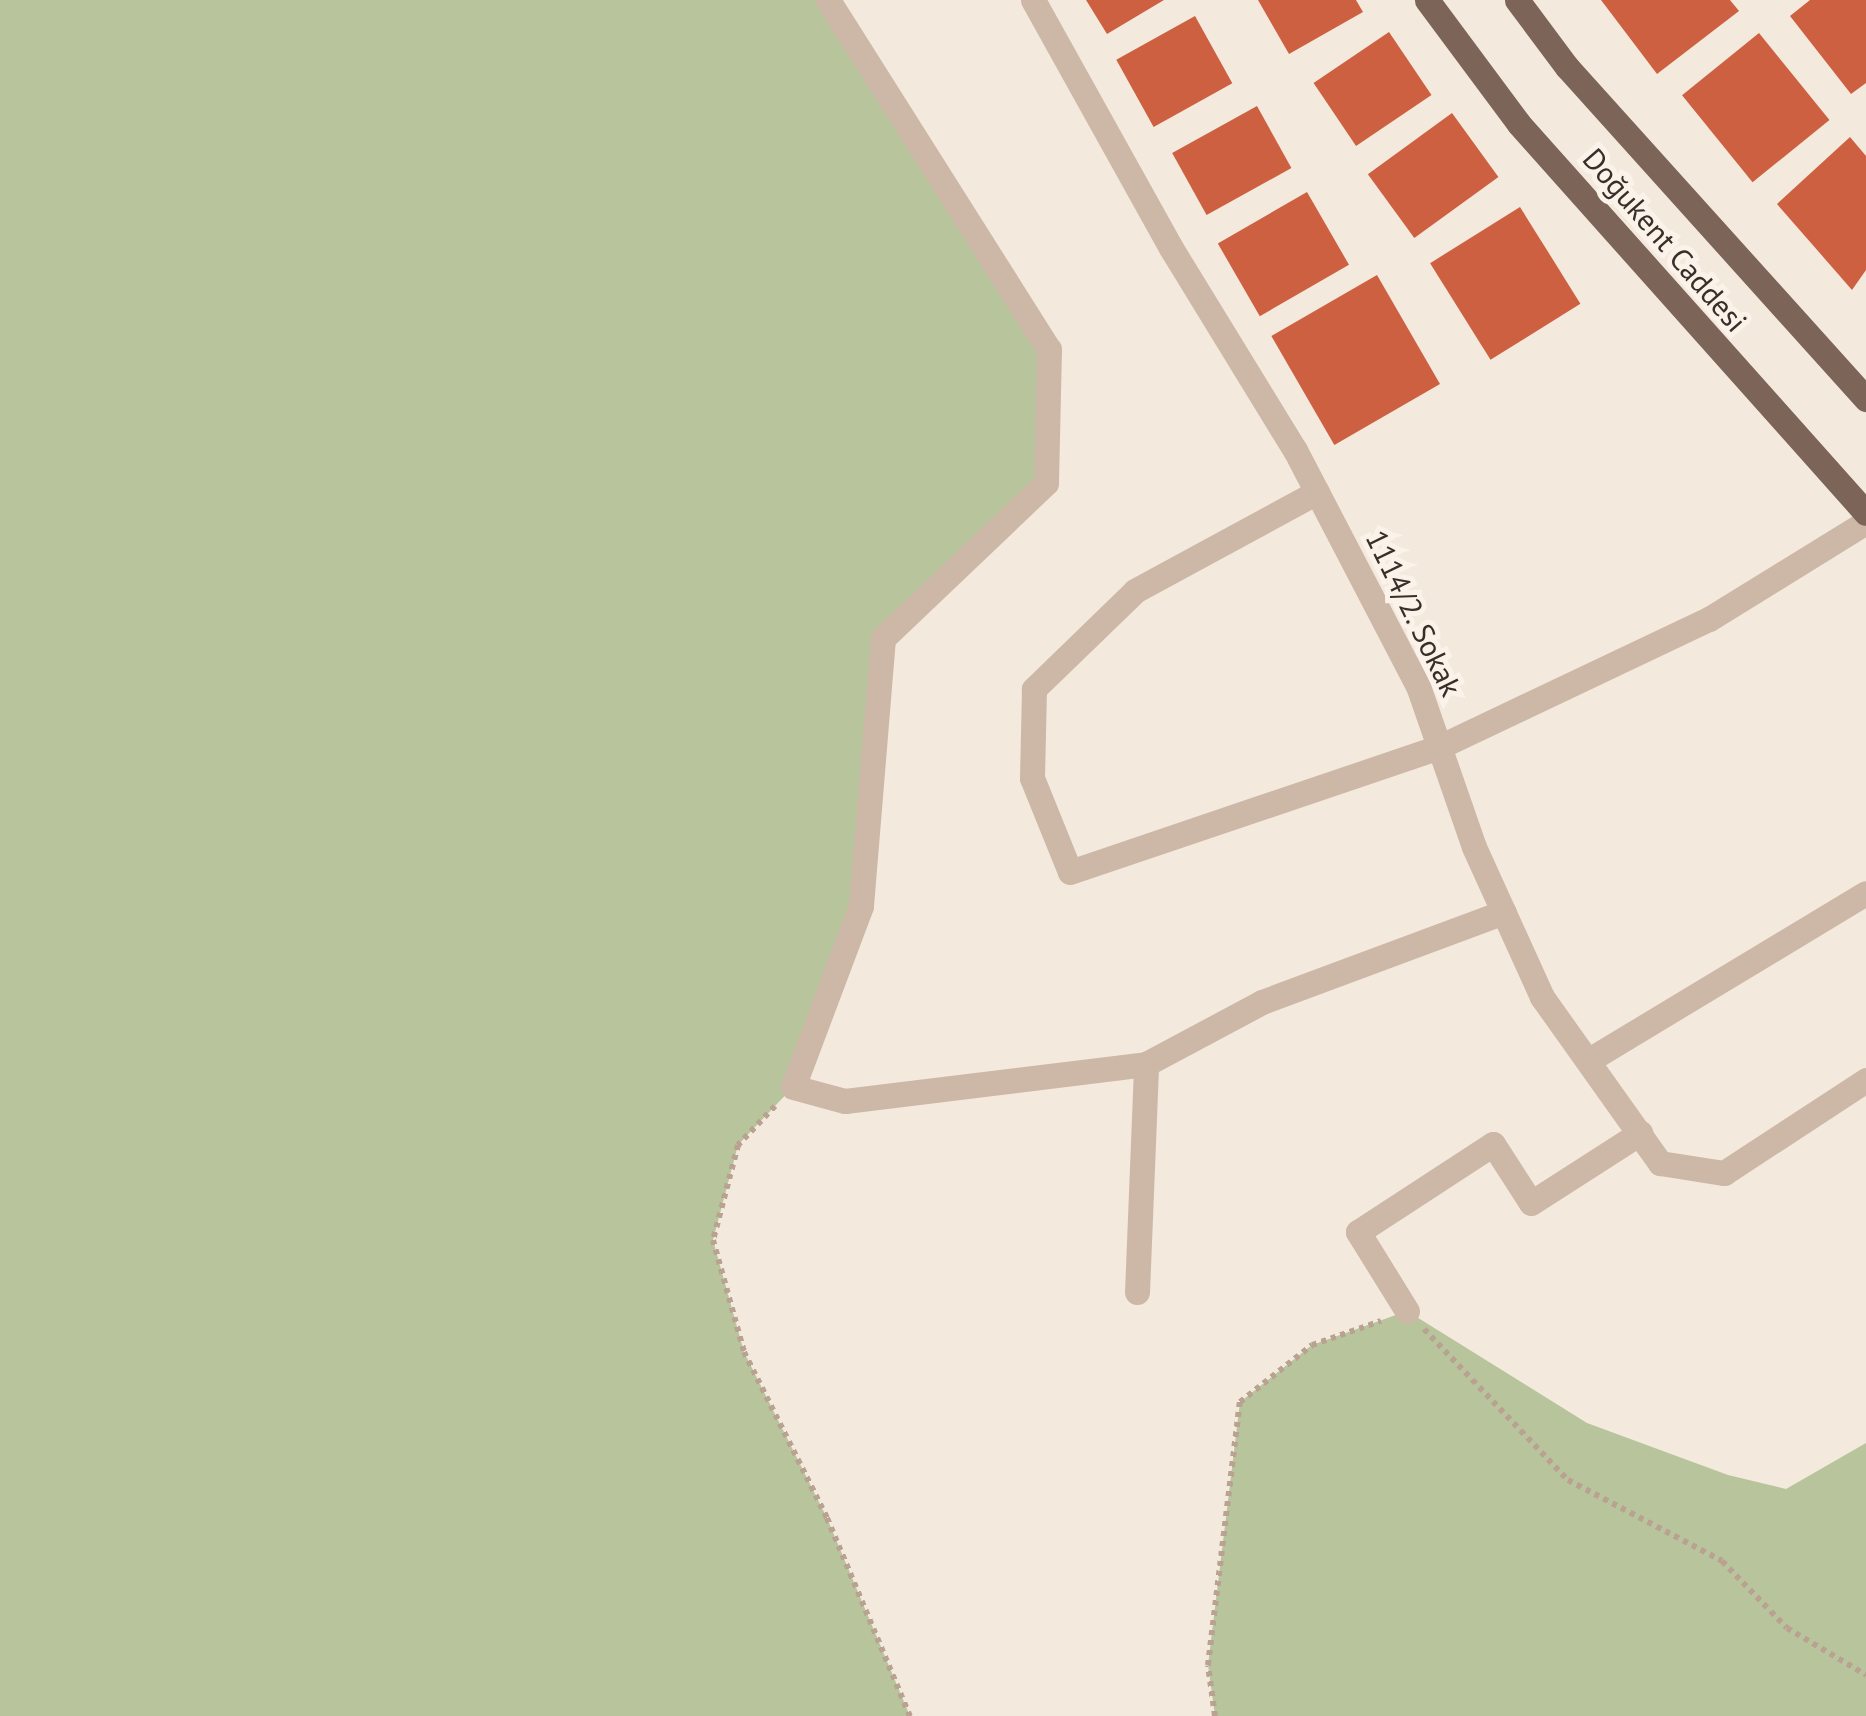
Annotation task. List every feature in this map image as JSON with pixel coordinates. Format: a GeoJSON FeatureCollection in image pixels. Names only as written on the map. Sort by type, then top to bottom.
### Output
{"type":"FeatureCollection","features":[{"type":"Feature","properties":{"kind":"main road","name":"Doğukent Caddesi"},"geometry":{"type":"LineString","coordinates":[[1427,0],[1520,124],[1866,513]]}},
{"type":"Feature","properties":{"kind":"main road","name":"Doğukent Caddesi"},"geometry":{"type":"LineString","coordinates":[[1516,0],[1866,399]]}},
{"type":"Feature","properties":{"kind":"street"},"geometry":{"type":"LineString","coordinates":[[828,0],[1049,349],[1046,483],[883,638],[861,906],[793,1088],[844,1101],[1146,1064],[1262,1002],[1504,912]]}},
{"type":"Feature","properties":{"kind":"street","name":"1114/2. Sokak"},"geometry":{"type":"LineString","coordinates":[[1033,0],[1317,492],[1418,686],[1504,912],[1542,997],[1660,1163],[1724,1173],[1866,1080]]}},
{"type":"Feature","properties":{"kind":"street"},"geometry":{"type":"LineString","coordinates":[[1317,492],[1135,591],[1034,689],[1032,778],[1070,872],[1440,747],[1709,620],[1866,522]]}},
{"type":"Feature","properties":{"kind":"street"},"geometry":{"type":"LineString","coordinates":[[1590,1060],[1866,893]]}},
{"type":"Feature","properties":{"kind":"street"},"geometry":{"type":"LineString","coordinates":[[1137,1292],[1146,1064]]}},
{"type":"Feature","properties":{"kind":"street"},"geometry":{"type":"LineString","coordinates":[[1408,1312],[1358,1232],[1493,1144],[1530,1203],[1640,1133]]}},
{"type":"Feature","properties":{"kind":"path"},"geometry":{"type":"LineString","coordinates":[[793,1088],[738,1145],[713,1240],[744,1352],[827,1518],[910,1716]]}},
{"type":"Feature","properties":{"kind":"path"},"geometry":{"type":"LineString","coordinates":[[1214,1716],[1208,1665],[1240,1402],[1312,1345],[1408,1312],[1568,1480],[1722,1561],[1787,1628],[1866,1676]]}},
{"type":"Feature","properties":{"kind":"green space"},"geometry":{"type":"Polygon","coordinates":[[[0,0],[828,0],[1049,349],[1046,483],[883,638],[861,906],[793,1087],[738,1145],[713,1240],[744,1352],[827,1518],[910,1716],[0,1716],[0,0]]]}},
{"type":"Feature","properties":{"kind":"green space"},"geometry":{"type":"Polygon","coordinates":[[[1407,1311],[1587,1423],[1728,1475],[1786,1489],[1866,1443],[1866,1716],[1215,1716],[1208,1665],[1240,1402],[1312,1345],[1407,1311]]]}},
{"type":"Feature","properties":{"kind":"building"},"geometry":{"type":"Polygon","coordinates":[[[1086,0],[1164,0],[1107,34],[1086,0]]]}},
{"type":"Feature","properties":{"kind":"building"},"geometry":{"type":"Polygon","coordinates":[[[1258,0],[1356,0],[1363,12],[1289,54],[1258,0]]]}},
{"type":"Feature","properties":{"kind":"building"},"geometry":{"type":"Polygon","coordinates":[[[1601,0],[1730,0],[1739,11],[1657,74],[1601,0]]]}},
{"type":"Feature","properties":{"kind":"building"},"geometry":{"type":"Polygon","coordinates":[[[1810,0],[1866,0],[1866,83],[1851,94],[1790,16],[1810,0]]]}},
{"type":"Feature","properties":{"kind":"building"},"geometry":{"type":"Polygon","coordinates":[[[1195,16],[1232,83],[1154,127],[1116,60],[1195,16]]]}},
{"type":"Feature","properties":{"kind":"building"},"geometry":{"type":"Polygon","coordinates":[[[1389,32],[1431,95],[1356,146],[1314,83],[1389,32]]]}},
{"type":"Feature","properties":{"kind":"building"},"geometry":{"type":"Polygon","coordinates":[[[1759,33],[1829,120],[1753,182],[1682,95],[1759,33]]]}},
{"type":"Feature","properties":{"kind":"building"},"geometry":{"type":"Polygon","coordinates":[[[1257,106],[1291,168],[1207,215],[1172,153],[1257,106]]]}},
{"type":"Feature","properties":{"kind":"building"},"geometry":{"type":"Polygon","coordinates":[[[1452,113],[1498,177],[1414,238],[1368,174],[1452,113]]]}},
{"type":"Feature","properties":{"kind":"building"},"geometry":{"type":"Polygon","coordinates":[[[1850,137],[1866,156],[1866,270],[1852,290],[1777,204],[1850,137]]]}},
{"type":"Feature","properties":{"kind":"building"},"geometry":{"type":"Polygon","coordinates":[[[1307,192],[1349,265],[1260,316],[1218,244],[1307,192]]]}},
{"type":"Feature","properties":{"kind":"building"},"geometry":{"type":"Polygon","coordinates":[[[1520,207],[1580,304],[1491,360],[1430,263],[1520,207]]]}},
{"type":"Feature","properties":{"kind":"building"},"geometry":{"type":"Polygon","coordinates":[[[1377,275],[1440,384],[1334,445],[1271,336],[1377,275]]]}}]}
